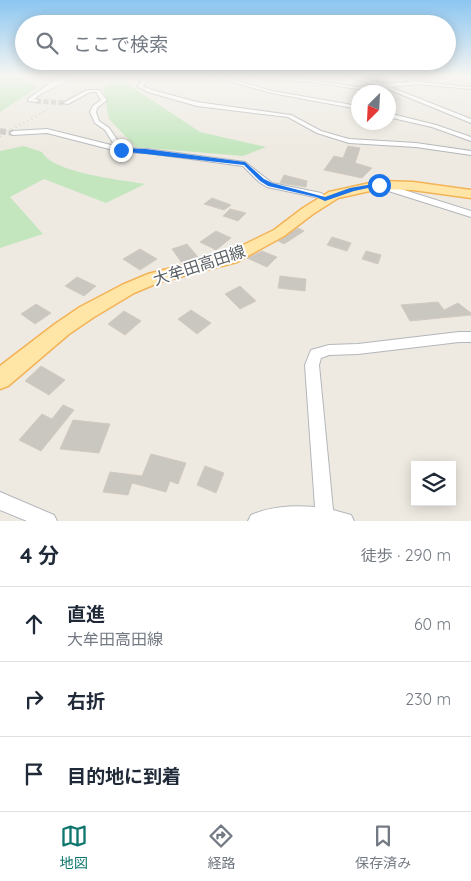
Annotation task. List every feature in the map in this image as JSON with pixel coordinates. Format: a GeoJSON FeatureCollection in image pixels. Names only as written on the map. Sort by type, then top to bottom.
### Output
{"type":"FeatureCollection","features":[{"type":"Feature","properties":{"kind":"main road","name":"大牟田高田線"},"geometry":{"type":"LineString","coordinates":[[0,379],[62,329],[87,312],[128,289],[154,278],[231,258],[279,233],[325,199],[352,189],[379,185],[413,186],[471,194]]}},
{"type":"Feature","properties":{"kind":"street"},"geometry":{"type":"LineString","coordinates":[[31,99],[36,101]]}},
{"type":"Feature","properties":{"kind":"street"},"geometry":{"type":"LineString","coordinates":[[66,103],[73,99]]}},
{"type":"Feature","properties":{"kind":"street"},"geometry":{"type":"LineString","coordinates":[[103,99],[95,107],[93,112],[97,122],[107,129],[121,150]]}},
{"type":"Feature","properties":{"kind":"street"},"geometry":{"type":"LineString","coordinates":[[181,99],[206,106],[289,116],[333,137],[349,141],[416,145],[471,153]]}},
{"type":"Feature","properties":{"kind":"street"},"geometry":{"type":"LineString","coordinates":[[321,99],[351,106]]}},
{"type":"Feature","properties":{"kind":"street"},"geometry":{"type":"LineString","coordinates":[[420,99],[471,120]]}},
{"type":"Feature","properties":{"kind":"street"},"geometry":{"type":"LineString","coordinates":[[396,117],[434,126],[471,139]]}},
{"type":"Feature","properties":{"kind":"street"},"geometry":{"type":"LineString","coordinates":[[13,133],[59,132],[121,150],[146,151],[245,164],[262,180],[270,184],[318,195],[325,199]]}},
{"type":"Feature","properties":{"kind":"street"},"geometry":{"type":"LineString","coordinates":[[379,185],[471,214]]}},
{"type":"Feature","properties":{"kind":"street"},"geometry":{"type":"LineString","coordinates":[[325,516],[312,365],[316,354],[329,350],[471,337]]}},
{"type":"Feature","properties":{"kind":"street"},"geometry":{"type":"LineString","coordinates":[[0,501],[48,521]]}},
{"type":"Feature","properties":{"kind":"street"},"geometry":{"type":"LineString","coordinates":[[257,521],[289,514],[325,516],[345,521]]}},
{"type":"Feature","properties":{"kind":"green space"},"geometry":{"type":"Polygon","coordinates":[[[0,99],[20,99],[0,112],[0,99]]]}},
{"type":"Feature","properties":{"kind":"green space"},"geometry":{"type":"Polygon","coordinates":[[[105,99],[151,99],[200,132],[266,147],[243,156],[136,147],[109,119],[105,99]]]}},
{"type":"Feature","properties":{"kind":"green space"},"geometry":{"type":"Polygon","coordinates":[[[24,146],[42,152],[49,159],[73,170],[105,178],[145,184],[106,203],[44,179],[10,197],[43,234],[0,248],[0,151],[24,146]]]}},
{"type":"Feature","properties":{"kind":"building"},"geometry":{"type":"Polygon","coordinates":[[[348,146],[360,148],[355,163],[372,168],[362,178],[324,170],[334,156],[343,158],[348,146]]]}},
{"type":"Feature","properties":{"kind":"building"},"geometry":{"type":"Polygon","coordinates":[[[284,175],[307,181],[306,187],[280,183],[284,175]]]}},
{"type":"Feature","properties":{"kind":"building"},"geometry":{"type":"Polygon","coordinates":[[[212,198],[231,205],[224,210],[204,204],[212,198]]]}},
{"type":"Feature","properties":{"kind":"building"},"geometry":{"type":"Polygon","coordinates":[[[230,209],[246,213],[238,221],[223,216],[230,209]]]}},
{"type":"Feature","properties":{"kind":"building"},"geometry":{"type":"Polygon","coordinates":[[[298,228],[304,231],[284,244],[278,241],[298,228]]]}},
{"type":"Feature","properties":{"kind":"building"},"geometry":{"type":"Polygon","coordinates":[[[216,231],[231,238],[216,250],[200,242],[216,231]]]}},
{"type":"Feature","properties":{"kind":"building"},"geometry":{"type":"Polygon","coordinates":[[[332,237],[351,243],[347,251],[327,245],[332,237]]]}},
{"type":"Feature","properties":{"kind":"building"},"geometry":{"type":"Polygon","coordinates":[[[187,244],[198,257],[182,263],[172,249],[187,244]]]}},
{"type":"Feature","properties":{"kind":"building"},"geometry":{"type":"Polygon","coordinates":[[[140,249],[157,259],[140,270],[123,259],[140,249]]]}},
{"type":"Feature","properties":{"kind":"building"},"geometry":{"type":"Polygon","coordinates":[[[262,251],[277,257],[267,267],[247,258],[262,251]]]}},
{"type":"Feature","properties":{"kind":"building"},"geometry":{"type":"Polygon","coordinates":[[[366,251],[381,255],[378,264],[362,259],[366,251]]]}},
{"type":"Feature","properties":{"kind":"building"},"geometry":{"type":"Polygon","coordinates":[[[280,276],[306,279],[305,291],[278,288],[280,276]]]}},
{"type":"Feature","properties":{"kind":"building"},"geometry":{"type":"Polygon","coordinates":[[[77,277],[96,286],[84,296],[65,286],[77,277]]]}},
{"type":"Feature","properties":{"kind":"building"},"geometry":{"type":"Polygon","coordinates":[[[240,286],[256,301],[240,309],[225,294],[240,286]]]}},
{"type":"Feature","properties":{"kind":"building"},"geometry":{"type":"Polygon","coordinates":[[[438,302],[444,310],[458,303],[471,315],[410,321],[401,305],[438,302]]]}},
{"type":"Feature","properties":{"kind":"building"},"geometry":{"type":"Polygon","coordinates":[[[36,304],[51,313],[35,324],[21,314],[36,304]]]}},
{"type":"Feature","properties":{"kind":"building"},"geometry":{"type":"Polygon","coordinates":[[[191,310],[211,323],[197,334],[178,319],[191,310]]]}},
{"type":"Feature","properties":{"kind":"building"},"geometry":{"type":"Polygon","coordinates":[[[124,311],[141,321],[125,335],[108,324],[124,311]]]}},
{"type":"Feature","properties":{"kind":"building"},"geometry":{"type":"Polygon","coordinates":[[[41,366],[65,380],[49,395],[25,381],[41,366]]]}},
{"type":"Feature","properties":{"kind":"building"},"geometry":{"type":"Polygon","coordinates":[[[63,405],[74,410],[41,451],[19,440],[42,414],[52,419],[63,405]]]}},
{"type":"Feature","properties":{"kind":"building"},"geometry":{"type":"Polygon","coordinates":[[[73,420],[110,424],[99,453],[60,449],[73,420]]]}},
{"type":"Feature","properties":{"kind":"building"},"geometry":{"type":"Polygon","coordinates":[[[151,454],[186,463],[178,484],[170,481],[166,492],[132,483],[128,495],[103,492],[110,472],[142,476],[151,454]]]}},
{"type":"Feature","properties":{"kind":"building"},"geometry":{"type":"Polygon","coordinates":[[[205,466],[224,473],[216,493],[197,485],[205,466]]]}},
{"type":"Feature","properties":{"kind":"waterway"},"geometry":{"type":"LineString","coordinates":[[413,99],[448,113]]}},
{"type":"Feature","properties":{"kind":"waterway"},"geometry":{"type":"LineString","coordinates":[[445,112],[471,122]]}},
{"type":"Feature","properties":{"kind":"tunnel"},"geometry":{"type":"LineString","coordinates":[[36,101],[66,103]]}},
{"type":"Feature","properties":{"kind":"tunnel"},"geometry":{"type":"LineString","coordinates":[[0,131],[13,133]]}},
{"type":"Feature","properties":{"kind":"railway"},"geometry":{"type":"LineString","coordinates":[[41,113],[66,99]]}},
{"type":"Feature","properties":{"kind":"railway"},"geometry":{"type":"LineString","coordinates":[[0,136],[44,112]]}},
{"type":"Feature","properties":{"kind":"route"},"geometry":{"type":"LineString","coordinates":[[121,150],[226,160],[245,164],[262,180],[270,184],[284,189],[318,195],[325,199],[352,189],[379,185]]}}]}
